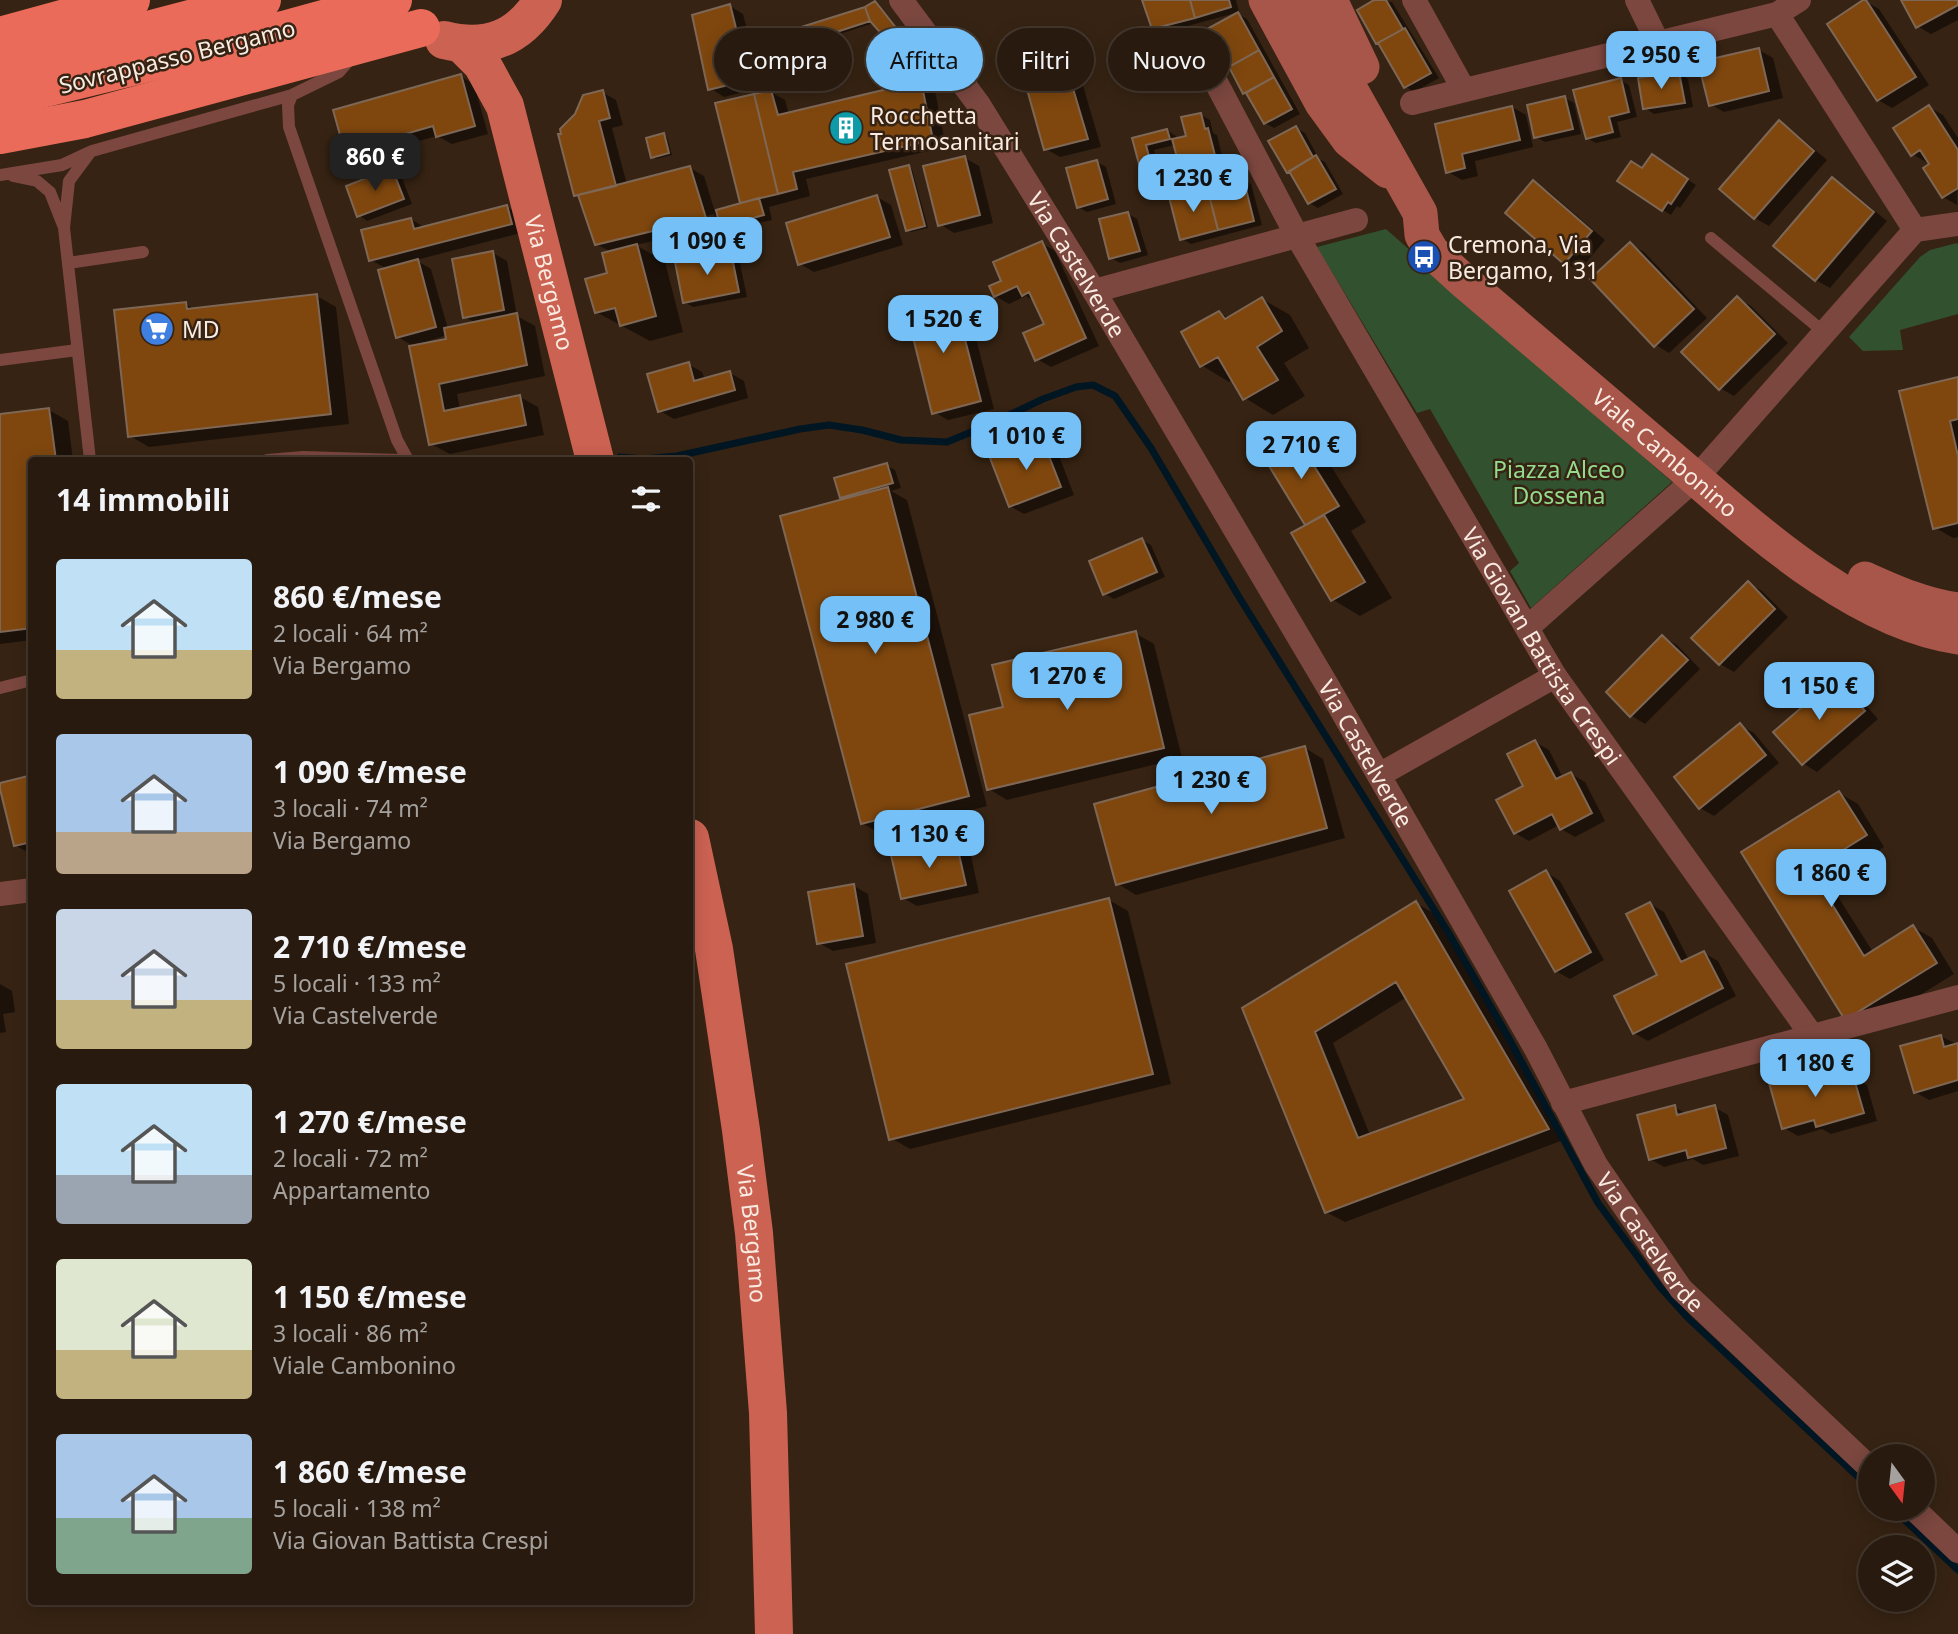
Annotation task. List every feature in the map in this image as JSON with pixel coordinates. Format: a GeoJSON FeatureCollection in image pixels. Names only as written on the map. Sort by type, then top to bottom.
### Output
{"type":"FeatureCollection","features":[{"type":"Feature","properties":{"kind":"highway"},"geometry":{"type":"LineString","coordinates":[[0,36],[131,0]]}},
{"type":"Feature","properties":{"kind":"highway","name":"Sovrappasso Bergamo"},"geometry":{"type":"LineString","coordinates":[[0,69],[262,0]]}},
{"type":"Feature","properties":{"kind":"highway","name":"Sovrappasso Bergamo"},"geometry":{"type":"LineString","coordinates":[[0,99],[283,30],[393,0]]}},
{"type":"Feature","properties":{"kind":"highway"},"geometry":{"type":"LineString","coordinates":[[0,135],[85,119],[365,43],[410,14]]}},
{"type":"Feature","properties":{"kind":"main road","name":"Via Bergamo"},"geometry":{"type":"LineString","coordinates":[[410,14],[441,39],[463,45],[490,43],[516,32],[533,17],[543,0]]}},
{"type":"Feature","properties":{"kind":"main road","name":"Via Bergamo"},"geometry":{"type":"LineString","coordinates":[[505,106],[507,57],[516,32]]}},
{"type":"Feature","properties":{"kind":"main road","name":"Via Bergamo"},"geometry":{"type":"LineString","coordinates":[[463,45],[482,64],[505,106],[594,457]]}},
{"type":"Feature","properties":{"kind":"main road","name":"Via Bergamo"},"geometry":{"type":"LineString","coordinates":[[693,852],[713,949],[754,1233],[768,1413],[774,1634]]}},
{"type":"Feature","properties":{"kind":"street"},"geometry":{"type":"LineString","coordinates":[[238,0],[259,71]]}},
{"type":"Feature","properties":{"kind":"street","name":"Via Castelverde"},"geometry":{"type":"LineString","coordinates":[[901,0],[979,106],[1094,291],[1379,775],[1536,1049],[1596,1165],[1681,1289],[1858,1457]]}},
{"type":"Feature","properties":{"kind":"street"},"geometry":{"type":"LineString","coordinates":[[1266,0],[1322,103],[1349,140],[1401,182]]}},
{"type":"Feature","properties":{"kind":"street","name":"Viale Cambonino"},"geometry":{"type":"LineString","coordinates":[[1302,0],[1420,213],[1422,235],[1432,252],[1477,292],[1703,470],[1815,549],[1848,571],[1895,593],[1958,610]]}},
{"type":"Feature","properties":{"kind":"street"},"geometry":{"type":"LineString","coordinates":[[1331,0],[1387,122],[1401,182]]}},
{"type":"Feature","properties":{"kind":"street"},"geometry":{"type":"LineString","coordinates":[[1414,0],[1464,90]]}},
{"type":"Feature","properties":{"kind":"street"},"geometry":{"type":"LineString","coordinates":[[1637,0],[1658,43]]}},
{"type":"Feature","properties":{"kind":"street"},"geometry":{"type":"LineString","coordinates":[[1412,103],[1777,14],[1799,0]]}},
{"type":"Feature","properties":{"kind":"street"},"geometry":{"type":"LineString","coordinates":[[1777,14],[1915,230]]}},
{"type":"Feature","properties":{"kind":"street","name":"Via Giovan Battista Crespi"},"geometry":{"type":"LineString","coordinates":[[1220,91],[1297,236],[1555,676],[1814,1037]]}},
{"type":"Feature","properties":{"kind":"street"},"geometry":{"type":"LineString","coordinates":[[1094,291],[1356,220]]}},
{"type":"Feature","properties":{"kind":"street"},"geometry":{"type":"LineString","coordinates":[[1527,628],[1703,470],[1915,230],[1958,224]]}},
{"type":"Feature","properties":{"kind":"street","name":"Viale Cambonino"},"geometry":{"type":"LineString","coordinates":[[1703,470],[1798,563],[1835,588],[1889,616],[1958,637]]}},
{"type":"Feature","properties":{"kind":"street"},"geometry":{"type":"LineString","coordinates":[[1379,775],[1555,676]]}},
{"type":"Feature","properties":{"kind":"street"},"geometry":{"type":"LineString","coordinates":[[0,894],[28,890]]}},
{"type":"Feature","properties":{"kind":"street"},"geometry":{"type":"LineString","coordinates":[[1563,1103],[1958,997]]}},
{"type":"Feature","properties":{"kind":"street"},"geometry":{"type":"LineString","coordinates":[[1927,1521],[1958,1551]]}},
{"type":"Feature","properties":{"kind":"lane"},"geometry":{"type":"LineString","coordinates":[[3,175],[62,165],[92,151],[292,95],[339,72],[365,43]]}},
{"type":"Feature","properties":{"kind":"lane"},"geometry":{"type":"LineString","coordinates":[[292,95],[288,105],[289,127],[397,440],[406,457]]}},
{"type":"Feature","properties":{"kind":"lane"},"geometry":{"type":"LineString","coordinates":[[90,457],[64,228],[69,181],[92,151]]}},
{"type":"Feature","properties":{"kind":"lane"},"geometry":{"type":"LineString","coordinates":[[3,175],[37,181],[50,192],[64,228]]}},
{"type":"Feature","properties":{"kind":"lane"},"geometry":{"type":"LineString","coordinates":[[1711,238],[1825,333]]}},
{"type":"Feature","properties":{"kind":"lane"},"geometry":{"type":"LineString","coordinates":[[68,263],[143,252]]}},
{"type":"Feature","properties":{"kind":"lane"},"geometry":{"type":"LineString","coordinates":[[0,360],[77,350]]}},
{"type":"Feature","properties":{"kind":"lane"},"geometry":{"type":"LineString","coordinates":[[0,688],[28,681]]}},
{"type":"Feature","properties":{"kind":"green space","name":"Piazza Alceo Dossena"},"geometry":{"type":"Polygon","coordinates":[[[1386,229],[1672,482],[1531,608],[1510,571],[1519,563],[1430,409],[1417,413],[1317,247],[1386,229]]]}},
{"type":"Feature","properties":{"kind":"green space"},"geometry":{"type":"Polygon","coordinates":[[[1957,243],[1958,314],[1900,330],[1903,350],[1863,351],[1849,337],[1920,257],[1930,250],[1957,243]]]}},
{"type":"Feature","properties":{"kind":"building"},"geometry":{"type":"Polygon","coordinates":[[[1142,0],[1190,0],[1195,18],[1152,28],[1142,0]]]}},
{"type":"Feature","properties":{"kind":"building"},"geometry":{"type":"Polygon","coordinates":[[[1190,0],[1229,0],[1231,7],[1195,18],[1190,0]]]}},
{"type":"Feature","properties":{"kind":"building"},"geometry":{"type":"Polygon","coordinates":[[[1374,0],[1386,0],[1403,29],[1376,44],[1357,10],[1374,0]]]}},
{"type":"Feature","properties":{"kind":"building"},"geometry":{"type":"Polygon","coordinates":[[[1866,0],[1916,77],[1877,101],[1827,24],[1866,0]]]}},
{"type":"Feature","properties":{"kind":"building"},"geometry":{"type":"Polygon","coordinates":[[[1901,0],[1958,0],[1958,5],[1916,28],[1901,0]]]}},
{"type":"Feature","properties":{"kind":"building"},"geometry":{"type":"Polygon","coordinates":[[[875,1],[896,28],[876,28],[870,21],[865,7],[875,1]]]}},
{"type":"Feature","properties":{"kind":"building"},"geometry":{"type":"Polygon","coordinates":[[[730,4],[736,28],[714,28],[714,89],[708,90],[692,15],[730,4]]]}},
{"type":"Feature","properties":{"kind":"building"},"geometry":{"type":"Polygon","coordinates":[[[865,7],[870,21],[849,28],[798,28],[865,7]]]}},
{"type":"Feature","properties":{"kind":"building"},"geometry":{"type":"Polygon","coordinates":[[[1238,12],[1259,50],[1231,66],[1230,28],[1209,28],[1238,12]]]}},
{"type":"Feature","properties":{"kind":"building"},"geometry":{"type":"Polygon","coordinates":[[[1405,28],[1431,73],[1404,88],[1378,43],[1405,28]]]}},
{"type":"Feature","properties":{"kind":"building"},"geometry":{"type":"Polygon","coordinates":[[[1759,48],[1769,91],[1709,106],[1698,62],[1759,48]]]}},
{"type":"Feature","properties":{"kind":"building"},"geometry":{"type":"Polygon","coordinates":[[[1259,50],[1274,77],[1243,94],[1230,66],[1259,50]]]}},
{"type":"Feature","properties":{"kind":"building"},"geometry":{"type":"Polygon","coordinates":[[[1679,72],[1685,103],[1643,109],[1638,78],[1679,72]]]}},
{"type":"Feature","properties":{"kind":"building"},"geometry":{"type":"Polygon","coordinates":[[[461,74],[475,126],[436,137],[433,126],[388,139],[392,155],[349,167],[333,110],[461,74]]]}},
{"type":"Feature","properties":{"kind":"building"},"geometry":{"type":"Polygon","coordinates":[[[1274,77],[1292,109],[1264,124],[1246,93],[1274,77]]]}},
{"type":"Feature","properties":{"kind":"building"},"geometry":{"type":"Polygon","coordinates":[[[1621,78],[1629,112],[1609,117],[1613,132],[1586,139],[1573,90],[1621,78]]]}},
{"type":"Feature","properties":{"kind":"building"},"geometry":{"type":"Polygon","coordinates":[[[603,90],[610,118],[599,121],[616,186],[574,196],[558,134],[561,134],[560,129],[575,114],[583,95],[603,90]]]}},
{"type":"Feature","properties":{"kind":"building","name":"Rocchetta Termosanitari"},"geometry":{"type":"Polygon","coordinates":[[[771,91],[778,115],[879,91],[923,91],[933,140],[793,172],[797,189],[778,194],[754,94],[771,91]]]}},
{"type":"Feature","properties":{"kind":"building"},"geometry":{"type":"Polygon","coordinates":[[[1027,91],[1074,91],[1088,139],[1044,150],[1027,91]]]}},
{"type":"Feature","properties":{"kind":"building"},"geometry":{"type":"Polygon","coordinates":[[[754,94],[778,194],[740,203],[715,103],[754,94]]]}},
{"type":"Feature","properties":{"kind":"building"},"geometry":{"type":"Polygon","coordinates":[[[1565,96],[1573,129],[1534,138],[1527,105],[1565,96]]]}},
{"type":"Feature","properties":{"kind":"building"},"geometry":{"type":"Polygon","coordinates":[[[1929,105],[1958,150],[1958,188],[1942,198],[1923,168],[1929,164],[1920,150],[1911,156],[1893,128],[1929,105]]]}},
{"type":"Feature","properties":{"kind":"building"},"geometry":{"type":"Polygon","coordinates":[[[1512,106],[1520,140],[1462,154],[1465,168],[1446,173],[1435,124],[1512,106]]]}},
{"type":"Feature","properties":{"kind":"building"},"geometry":{"type":"Polygon","coordinates":[[[1201,113],[1205,129],[1208,128],[1218,167],[1182,176],[1172,139],[1186,136],[1181,117],[1201,113]]]}},
{"type":"Feature","properties":{"kind":"building"},"geometry":{"type":"Polygon","coordinates":[[[1779,120],[1814,151],[1754,219],[1719,189],[1779,120]]]}},
{"type":"Feature","properties":{"kind":"building"},"geometry":{"type":"Polygon","coordinates":[[[1296,126],[1313,157],[1287,173],[1268,141],[1296,126]]]}},
{"type":"Feature","properties":{"kind":"building"},"geometry":{"type":"Polygon","coordinates":[[[1167,129],[1170,139],[1146,145],[1157,187],[1146,190],[1132,138],[1167,129]]]}},
{"type":"Feature","properties":{"kind":"building"},"geometry":{"type":"Polygon","coordinates":[[[664,133],[669,153],[651,158],[646,138],[664,133]]]}},
{"type":"Feature","properties":{"kind":"building"},"geometry":{"type":"Polygon","coordinates":[[[1652,154],[1688,179],[1671,204],[1668,202],[1662,211],[1617,181],[1631,161],[1642,168],[1652,154]]]}},
{"type":"Feature","properties":{"kind":"building"},"geometry":{"type":"Polygon","coordinates":[[[1316,155],[1336,189],[1308,204],[1289,171],[1316,155]]]}},
{"type":"Feature","properties":{"kind":"building"},"geometry":{"type":"Polygon","coordinates":[[[965,156],[980,215],[938,226],[923,166],[965,156]]]}},
{"type":"Feature","properties":{"kind":"building"},"geometry":{"type":"Polygon","coordinates":[[[1097,160],[1108,199],[1077,208],[1066,168],[1097,160]]]}},
{"type":"Feature","properties":{"kind":"building"},"geometry":{"type":"Polygon","coordinates":[[[909,165],[925,226],[906,231],[889,170],[909,165]]]}},
{"type":"Feature","properties":{"kind":"building"},"geometry":{"type":"Polygon","coordinates":[[[690,166],[706,218],[595,245],[578,195],[690,166]]]}},
{"type":"Feature","properties":{"kind":"building"},"geometry":{"type":"Polygon","coordinates":[[[392,168],[404,199],[357,217],[346,186],[392,168]]]}},
{"type":"Feature","properties":{"kind":"building"},"geometry":{"type":"Polygon","coordinates":[[[1243,177],[1254,221],[1218,230],[1207,187],[1243,177]]]}},
{"type":"Feature","properties":{"kind":"building"},"geometry":{"type":"Polygon","coordinates":[[[1832,177],[1874,212],[1815,281],[1773,246],[1832,177]]]}},
{"type":"Feature","properties":{"kind":"building"},"geometry":{"type":"Polygon","coordinates":[[[1533,180],[1592,231],[1564,264],[1505,213],[1533,180]]]}},
{"type":"Feature","properties":{"kind":"building"},"geometry":{"type":"Polygon","coordinates":[[[1207,187],[1218,230],[1180,240],[1169,197],[1207,187]]]}},
{"type":"Feature","properties":{"kind":"building"},"geometry":{"type":"Polygon","coordinates":[[[877,195],[890,237],[798,265],[786,223],[877,195]]]}},
{"type":"Feature","properties":{"kind":"building"},"geometry":{"type":"Polygon","coordinates":[[[759,198],[764,215],[746,220],[748,225],[721,232],[716,210],[759,198]]]}},
{"type":"Feature","properties":{"kind":"building"},"geometry":{"type":"Polygon","coordinates":[[[507,205],[512,224],[369,261],[361,230],[411,218],[414,229],[507,205]]]}},
{"type":"Feature","properties":{"kind":"building"},"geometry":{"type":"Polygon","coordinates":[[[1128,212],[1140,251],[1109,259],[1099,219],[1128,212]]]}},
{"type":"Feature","properties":{"kind":"building"},"geometry":{"type":"Polygon","coordinates":[[[1042,241],[1086,338],[1035,361],[1023,333],[1044,324],[1029,292],[1022,296],[1017,286],[994,297],[989,286],[1001,281],[993,262],[1042,241]]]}},
{"type":"Feature","properties":{"kind":"building"},"geometry":{"type":"Polygon","coordinates":[[[1630,242],[1694,309],[1654,347],[1590,279],[1630,242]]]}},
{"type":"Feature","properties":{"kind":"building"},"geometry":{"type":"Polygon","coordinates":[[[637,244],[656,316],[620,326],[615,308],[595,313],[585,279],[607,273],[602,253],[637,244]]]}},
{"type":"Feature","properties":{"kind":"building"},"geometry":{"type":"Polygon","coordinates":[[[493,251],[504,310],[463,318],[452,259],[493,251]]]}},
{"type":"Feature","properties":{"kind":"building"},"geometry":{"type":"Polygon","coordinates":[[[731,252],[739,292],[683,303],[675,262],[731,252]]]}},
{"type":"Feature","properties":{"kind":"building"},"geometry":{"type":"Polygon","coordinates":[[[418,259],[436,327],[396,338],[378,270],[418,259]]]}},
{"type":"Feature","properties":{"kind":"building"},"geometry":{"type":"Polygon","coordinates":[[[317,294],[331,414],[128,437],[114,310],[186,302],[187,309],[317,294]]]}},
{"type":"Feature","properties":{"kind":"building"},"geometry":{"type":"Polygon","coordinates":[[[1737,296],[1775,334],[1719,390],[1681,352],[1737,296]]]}},
{"type":"Feature","properties":{"kind":"building"},"geometry":{"type":"Polygon","coordinates":[[[954,297],[981,401],[932,414],[906,309],[954,297]]]}},
{"type":"Feature","properties":{"kind":"building"},"geometry":{"type":"Polygon","coordinates":[[[1262,297],[1282,331],[1257,347],[1278,380],[1243,400],[1218,357],[1200,367],[1181,332],[1219,311],[1225,319],[1262,297]]]}},
{"type":"Feature","properties":{"kind":"building"},"geometry":{"type":"Polygon","coordinates":[[[517,313],[527,365],[439,384],[444,411],[520,395],[526,425],[429,445],[409,346],[446,339],[444,328],[517,313]]]}},
{"type":"Feature","properties":{"kind":"building"},"geometry":{"type":"Polygon","coordinates":[[[689,362],[694,381],[730,371],[735,390],[658,412],[647,374],[689,362]]]}},
{"type":"Feature","properties":{"kind":"building"},"geometry":{"type":"Polygon","coordinates":[[[1958,377],[1958,419],[1950,421],[1958,456],[1958,523],[1933,529],[1899,391],[1958,377]]]}},
{"type":"Feature","properties":{"kind":"building"},"geometry":{"type":"Polygon","coordinates":[[[49,408],[56,457],[28,457],[28,628],[0,632],[0,414],[49,408]]]}},
{"type":"Feature","properties":{"kind":"building"},"geometry":{"type":"Polygon","coordinates":[[[1296,437],[1339,506],[1305,525],[1263,456],[1296,437]]]}},
{"type":"Feature","properties":{"kind":"building"},"geometry":{"type":"Polygon","coordinates":[[[1042,438],[1061,487],[1009,507],[990,458],[1042,438]]]}},
{"type":"Feature","properties":{"kind":"building"},"geometry":{"type":"Polygon","coordinates":[[[887,463],[893,483],[840,498],[834,478],[887,463]]]}},
{"type":"Feature","properties":{"kind":"building"},"geometry":{"type":"Polygon","coordinates":[[[888,487],[969,796],[861,824],[780,516],[888,487]]]}},
{"type":"Feature","properties":{"kind":"building"},"geometry":{"type":"Polygon","coordinates":[[[1324,515],[1365,582],[1331,601],[1291,533],[1324,515]]]}},
{"type":"Feature","properties":{"kind":"building"},"geometry":{"type":"Polygon","coordinates":[[[1142,538],[1157,572],[1103,595],[1089,561],[1142,538]]]}},
{"type":"Feature","properties":{"kind":"building"},"geometry":{"type":"Polygon","coordinates":[[[1748,581],[1775,609],[1719,665],[1691,638],[1748,581]]]}},
{"type":"Feature","properties":{"kind":"building"},"geometry":{"type":"Polygon","coordinates":[[[1136,631],[1164,748],[987,790],[969,715],[1003,707],[992,665],[1136,631]]]}},
{"type":"Feature","properties":{"kind":"building"},"geometry":{"type":"Polygon","coordinates":[[[1662,635],[1688,660],[1630,717],[1606,692],[1662,635]]]}},
{"type":"Feature","properties":{"kind":"building"},"geometry":{"type":"Polygon","coordinates":[[[1836,678],[1865,711],[1802,765],[1773,732],[1836,678]]]}},
{"type":"Feature","properties":{"kind":"building"},"geometry":{"type":"Polygon","coordinates":[[[1740,723],[1766,755],[1699,809],[1674,777],[1740,723]]]}},
{"type":"Feature","properties":{"kind":"building"},"geometry":{"type":"Polygon","coordinates":[[[1535,740],[1556,779],[1571,772],[1592,813],[1560,830],[1552,814],[1514,834],[1496,800],[1523,786],[1507,754],[1535,740]]]}},
{"type":"Feature","properties":{"kind":"building"},"geometry":{"type":"Polygon","coordinates":[[[1305,746],[1327,828],[1116,885],[1094,804],[1305,746]]]}},
{"type":"Feature","properties":{"kind":"building"},"geometry":{"type":"Polygon","coordinates":[[[28,776],[28,843],[14,846],[0,783],[28,776]]]}},
{"type":"Feature","properties":{"kind":"building"},"geometry":{"type":"Polygon","coordinates":[[[1839,791],[1867,835],[1811,870],[1864,956],[1913,925],[1937,963],[1845,1020],[1741,852],[1839,791]]]}},
{"type":"Feature","properties":{"kind":"building"},"geometry":{"type":"Polygon","coordinates":[[[956,841],[966,885],[901,899],[891,855],[956,841]]]}},
{"type":"Feature","properties":{"kind":"building"},"geometry":{"type":"Polygon","coordinates":[[[1546,870],[1591,952],[1555,972],[1509,891],[1546,870]]]}},
{"type":"Feature","properties":{"kind":"building"},"geometry":{"type":"Polygon","coordinates":[[[854,884],[863,936],[817,944],[808,892],[854,884]]]}},
{"type":"Feature","properties":{"kind":"building"},"geometry":{"type":"Polygon","coordinates":[[[1109,898],[1153,1074],[889,1140],[846,964],[1109,898]]]}},
{"type":"Feature","properties":{"kind":"building"},"geometry":{"type":"Polygon","coordinates":[[[1416,901],[1549,1129],[1325,1213],[1242,1008],[1416,901]],[[1396,982],[1315,1032],[1358,1138],[1464,1099],[1396,982]]]}},
{"type":"Feature","properties":{"kind":"building"},"geometry":{"type":"Polygon","coordinates":[[[1650,902],[1681,962],[1704,951],[1723,988],[1633,1034],[1614,996],[1657,975],[1626,914],[1650,902]]]}},
{"type":"Feature","properties":{"kind":"building"},"geometry":{"type":"Polygon","coordinates":[[[1941,1035],[1944,1047],[1958,1043],[1958,1080],[1914,1093],[1900,1046],[1941,1035]]]}},
{"type":"Feature","properties":{"kind":"building"},"geometry":{"type":"Polygon","coordinates":[[[1822,1068],[1826,1083],[1853,1075],[1864,1113],[1816,1127],[1814,1120],[1782,1129],[1769,1083],[1822,1068]]]}},
{"type":"Feature","properties":{"kind":"building"},"geometry":{"type":"Polygon","coordinates":[[[1675,1105],[1677,1115],[1715,1105],[1726,1148],[1688,1158],[1686,1150],[1649,1160],[1637,1115],[1675,1105]]]}},
{"type":"Feature","properties":{"kind":"waterway"},"geometry":{"type":"LineString","coordinates":[[666,457],[829,425],[901,440],[947,442],[1076,387],[1093,385],[1115,396],[1151,448],[1239,597],[1448,932],[1598,1203],[1660,1287],[1687,1317],[1858,1477]]}},
{"type":"Feature","properties":{"kind":"waterway"},"geometry":{"type":"LineString","coordinates":[[1906,1521],[1958,1570]]}},
{"type":"Feature","properties":{"kind":"place","name":"Rocchetta Termosanitari"},"geometry":{"type":"Point","coordinates":[846,128]}},
{"type":"Feature","properties":{"kind":"place","name":"Cremona, Via Bergamo, 131"},"geometry":{"type":"Point","coordinates":[1424,257]}},
{"type":"Feature","properties":{"kind":"place","name":"MD"},"geometry":{"type":"Point","coordinates":[157,329]}}]}
